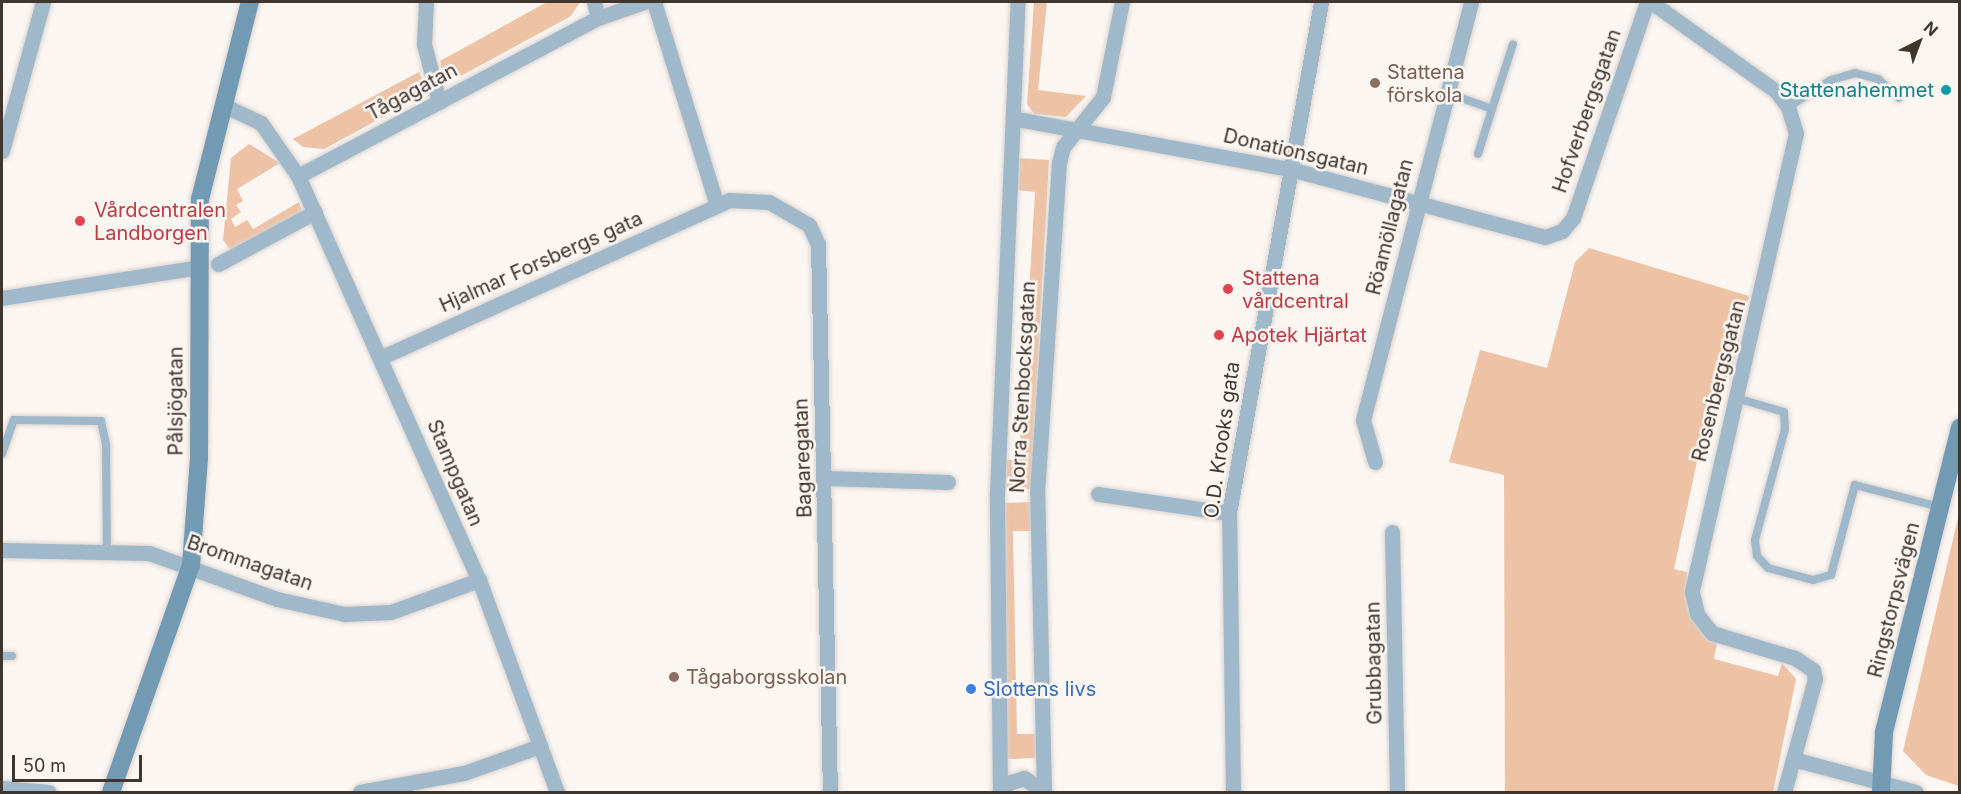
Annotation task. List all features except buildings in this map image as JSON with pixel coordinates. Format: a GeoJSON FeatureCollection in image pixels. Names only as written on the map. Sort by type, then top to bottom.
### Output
{"type":"FeatureCollection","features":[{"type":"Feature","properties":{"kind":"street"},"geometry":{"type":"LineString","coordinates":[[2,151],[43,2]]}},
{"type":"Feature","properties":{"kind":"street","name":"Pålsjögatan"},"geometry":{"type":"LineString","coordinates":[[111,792],[191,565],[209,265],[200,199],[222,105],[250,2]]}},
{"type":"Feature","properties":{"kind":"street"},"geometry":{"type":"LineString","coordinates":[[426,2],[424,44],[439,102]]}},
{"type":"Feature","properties":{"kind":"street"},"geometry":{"type":"LineString","coordinates":[[594,2],[598,18]]}},
{"type":"Feature","properties":{"kind":"street","name":"Tågagatan"},"geometry":{"type":"LineString","coordinates":[[298,176],[598,18],[644,2]]}},
{"type":"Feature","properties":{"kind":"street"},"geometry":{"type":"LineString","coordinates":[[654,2],[717,205]]}},
{"type":"Feature","properties":{"kind":"street","name":"Norra Stenbocksgatan"},"geometry":{"type":"LineString","coordinates":[[1000,792],[997,493],[1017,119],[1018,2]]}},
{"type":"Feature","properties":{"kind":"street","name":"Norra Stenbocksgatan"},"geometry":{"type":"LineString","coordinates":[[1044,792],[1037,493],[1059,163],[1108,86],[1122,2]]}},
{"type":"Feature","properties":{"kind":"street","name":"O.D. Krooks gata"},"geometry":{"type":"LineString","coordinates":[[1233,792],[1229,513],[1321,2]]}},
{"type":"Feature","properties":{"kind":"street","name":"Röamöllagatan"},"geometry":{"type":"LineString","coordinates":[[1375,462],[1363,420],[1471,2]]}},
{"type":"Feature","properties":{"kind":"street"},"geometry":{"type":"LineString","coordinates":[[1649,2],[1745,65],[1788,106]]}},
{"type":"Feature","properties":{"kind":"street","name":"Hofverbergsgatan"},"geometry":{"type":"LineString","coordinates":[[1562,231],[1573,218],[1649,2]]}},
{"type":"Feature","properties":{"kind":"street"},"geometry":{"type":"LineString","coordinates":[[222,105],[261,123],[298,176]]}},
{"type":"Feature","properties":{"kind":"street","name":"Rosenbergsgatan"},"geometry":{"type":"LineString","coordinates":[[1784,792],[1815,679],[1813,670],[1795,658],[1718,636],[1701,621],[1693,605],[1693,579],[1793,163],[1796,133],[1788,106]]}},
{"type":"Feature","properties":{"kind":"street","name":"Donationsgatan"},"geometry":{"type":"LineString","coordinates":[[1017,119],[1290,169],[1545,237],[1562,231]]}},
{"type":"Feature","properties":{"kind":"street","name":"Stampgatan"},"geometry":{"type":"LineString","coordinates":[[298,176],[382,357],[479,580],[557,792]]}},
{"type":"Feature","properties":{"kind":"street","name":"Bagaregatan"},"geometry":{"type":"LineString","coordinates":[[717,205],[742,197],[769,202],[799,216],[815,234],[826,478],[830,792]]}},
{"type":"Feature","properties":{"kind":"street","name":"Hjalmar Forsbergs gata"},"geometry":{"type":"LineString","coordinates":[[382,357],[717,205]]}},
{"type":"Feature","properties":{"kind":"street"},"geometry":{"type":"LineString","coordinates":[[2,298],[209,265],[315,212]]}},
{"type":"Feature","properties":{"kind":"street","name":"Ringstorpsvägen"},"geometry":{"type":"LineString","coordinates":[[1880,790],[1884,732],[1959,427]]}},
{"type":"Feature","properties":{"kind":"street"},"geometry":{"type":"LineString","coordinates":[[826,478],[948,482]]}},
{"type":"Feature","properties":{"kind":"street"},"geometry":{"type":"LineString","coordinates":[[1098,494],[1229,513]]}},
{"type":"Feature","properties":{"kind":"street","name":"Grubbagatan"},"geometry":{"type":"LineString","coordinates":[[1392,532],[1397,792]]}},
{"type":"Feature","properties":{"kind":"street","name":"Brommagatan"},"geometry":{"type":"LineString","coordinates":[[2,550],[148,553],[191,565],[277,598],[344,614],[391,612],[479,580]]}},
{"type":"Feature","properties":{"kind":"street"},"geometry":{"type":"LineString","coordinates":[[360,792],[465,773],[540,746]]}},
{"type":"Feature","properties":{"kind":"street"},"geometry":{"type":"LineString","coordinates":[[1793,759],[1880,790],[1916,792]]}},
{"type":"Feature","properties":{"kind":"street","name":"Norra Stenbocksgatan"},"geometry":{"type":"LineString","coordinates":[[1000,792],[1020,778],[1032,780],[1044,792]]}},
{"type":"Feature","properties":{"kind":"street"},"geometry":{"type":"LineString","coordinates":[[2,788],[49,792]]}},
{"type":"Feature","properties":{"kind":"lane"},"geometry":{"type":"LineString","coordinates":[[1478,154],[1513,44]]}},
{"type":"Feature","properties":{"kind":"lane"},"geometry":{"type":"LineString","coordinates":[[1788,106],[1831,80],[1855,73],[1878,80],[1899,98]]}},
{"type":"Feature","properties":{"kind":"lane"},"geometry":{"type":"LineString","coordinates":[[1446,93],[1492,109]]}},
{"type":"Feature","properties":{"kind":"lane"},"geometry":{"type":"LineString","coordinates":[[1736,398],[1784,412],[1785,429],[1755,540],[1757,556],[1768,568],[1813,580],[1830,575],[1855,485],[1940,507]]}},
{"type":"Feature","properties":{"kind":"lane"},"geometry":{"type":"LineString","coordinates":[[2,454],[14,420],[101,422],[106,445],[106,552]]}},
{"type":"Feature","properties":{"kind":"lane"},"geometry":{"type":"LineString","coordinates":[[2,656],[12,656]]}},
{"type":"Feature","properties":{"kind":"shaded area"},"geometry":{"type":"Polygon","coordinates":[[[547,2],[580,2],[571,16],[455,79],[443,74],[440,61],[547,2]]]}},
{"type":"Feature","properties":{"kind":"shaded area"},"geometry":{"type":"Polygon","coordinates":[[[1034,2],[1047,2],[1038,90],[1086,96],[1066,117],[1034,114],[1027,104],[1034,2]]]}},
{"type":"Feature","properties":{"kind":"shaded area"},"geometry":{"type":"Polygon","coordinates":[[[419,72],[425,86],[420,97],[324,149],[303,147],[293,139],[419,72]]]}},
{"type":"Feature","properties":{"kind":"shaded area"},"geometry":{"type":"Polygon","coordinates":[[[249,144],[280,163],[237,189],[243,201],[236,205],[241,212],[231,219],[235,227],[247,220],[253,229],[299,202],[302,211],[231,251],[223,240],[231,158],[249,144]]]}},
{"type":"Feature","properties":{"kind":"shaded area"},"geometry":{"type":"Polygon","coordinates":[[[1017,158],[1049,160],[1031,489],[1002,490],[1003,460],[1019,460],[1035,192],[1016,190],[1017,158]]]}},
{"type":"Feature","properties":{"kind":"shaded area"},"geometry":{"type":"Polygon","coordinates":[[[1589,248],[1749,296],[1730,379],[1715,377],[1674,569],[1687,572],[1687,608],[1703,634],[1717,643],[1714,659],[1778,676],[1782,663],[1796,679],[1773,792],[1505,791],[1504,475],[1449,462],[1480,350],[1547,368],[1575,262],[1589,248]]]}},
{"type":"Feature","properties":{"kind":"shaded area"},"geometry":{"type":"Polygon","coordinates":[[[1032,502],[1032,531],[1013,531],[1017,734],[1036,734],[1037,758],[1007,759],[1003,503],[1032,502]]]}},
{"type":"Feature","properties":{"kind":"shaded area"},"geometry":{"type":"Polygon","coordinates":[[[1959,514],[1960,786],[1926,775],[1903,751],[1959,514]]]}},
{"type":"Feature","properties":{"kind":"place","name":"Stattena förskola"},"geometry":{"type":"Point","coordinates":[1375,83]}},
{"type":"Feature","properties":{"kind":"place","name":"Stattenahemmet"},"geometry":{"type":"Point","coordinates":[1946,90]}},
{"type":"Feature","properties":{"kind":"place","name":"Vårdcentralen Landborgen"},"geometry":{"type":"Point","coordinates":[80,221]}},
{"type":"Feature","properties":{"kind":"place","name":"Stattena vårdcentral"},"geometry":{"type":"Point","coordinates":[1228,289]}},
{"type":"Feature","properties":{"kind":"place","name":"Apotek Hjärtat"},"geometry":{"type":"Point","coordinates":[1219,335]}},
{"type":"Feature","properties":{"kind":"place","name":"Tågaborgsskolan"},"geometry":{"type":"Point","coordinates":[674,677]}},
{"type":"Feature","properties":{"kind":"place","name":"Slottens livs"},"geometry":{"type":"Point","coordinates":[971,689]}}]}
